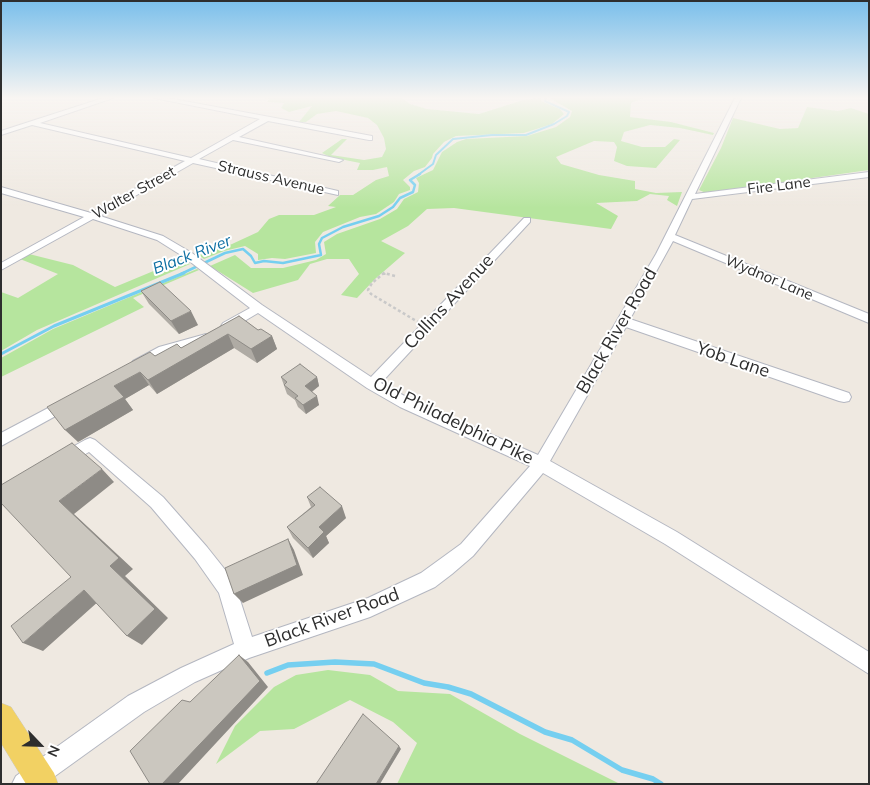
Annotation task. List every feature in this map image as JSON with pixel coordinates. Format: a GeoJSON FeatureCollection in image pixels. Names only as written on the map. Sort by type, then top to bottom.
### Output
{"type":"FeatureCollection","features":[{"type":"Feature","properties":{"kind":"main road"},"geometry":{"type":"LineString","coordinates":[[1,717],[34,780]]}},
{"type":"Feature","properties":{"kind":"street","name":"Strauss Avenue"},"geometry":{"type":"LineString","coordinates":[[82,135],[335,193]]}},
{"type":"Feature","properties":{"kind":"street","name":"Walter Street"},"geometry":{"type":"LineString","coordinates":[[1,267],[238,135]]}},
{"type":"Feature","properties":{"kind":"street"},"geometry":{"type":"LineString","coordinates":[[351,135],[369,138]]}},
{"type":"Feature","properties":{"kind":"street","name":"Black River Road"},"geometry":{"type":"LineString","coordinates":[[34,780],[136,704],[188,675],[246,649],[370,607],[428,580],[467,550],[541,464],[670,236],[720,135]]}},
{"type":"Feature","properties":{"kind":"street"},"geometry":{"type":"LineString","coordinates":[[232,138],[339,160]]}},
{"type":"Feature","properties":{"kind":"street","name":"Fire Lane"},"geometry":{"type":"LineString","coordinates":[[690,197],[869,174]]}},
{"type":"Feature","properties":{"kind":"street","name":"Old Philadelphia Pike"},"geometry":{"type":"LineString","coordinates":[[1,190],[160,238],[202,265],[258,308],[372,384],[411,405],[541,464],[671,538],[869,664]]}},
{"type":"Feature","properties":{"kind":"street","name":"Collins Avenue"},"geometry":{"type":"LineString","coordinates":[[372,384],[527,220]]}},
{"type":"Feature","properties":{"kind":"street","name":"Wydnor Lane"},"geometry":{"type":"LineString","coordinates":[[670,236],[868,318]]}},
{"type":"Feature","properties":{"kind":"street"},"geometry":{"type":"LineString","coordinates":[[129,369],[163,350],[203,340],[258,308]]}},
{"type":"Feature","properties":{"kind":"street","name":"Yob Lane"},"geometry":{"type":"LineString","coordinates":[[622,321],[844,397]]}},
{"type":"Feature","properties":{"kind":"street"},"geometry":{"type":"LineString","coordinates":[[1,440],[77,398]]}},
{"type":"Feature","properties":{"kind":"street"},"geometry":{"type":"LineString","coordinates":[[47,470],[90,444],[157,502],[201,552],[227,588],[246,649]]}},
{"type":"Feature","properties":{"kind":"path"},"geometry":{"type":"LineString","coordinates":[[395,276],[384,274],[368,290],[371,294],[426,327]]}},
{"type":"Feature","properties":{"kind":"green space"},"geometry":{"type":"Polygon","coordinates":[[[382,135],[487,135],[456,136],[444,142],[425,167],[414,171],[403,180],[410,187],[410,190],[399,194],[394,202],[376,214],[360,217],[323,232],[315,242],[316,253],[285,259],[258,260],[258,254],[245,246],[224,251],[204,259],[199,255],[232,244],[258,232],[269,219],[279,215],[314,215],[336,207],[328,206],[340,195],[353,195],[376,180],[389,176],[387,167],[373,170],[357,170],[360,163],[330,157],[322,153],[342,139],[347,139],[331,155],[364,160],[382,157],[386,149],[382,135]]]}},
{"type":"Feature","properties":{"kind":"green space"},"geometry":{"type":"Polygon","coordinates":[[[623,135],[621,141],[642,147],[665,147],[674,139],[680,140],[656,168],[627,166],[614,161],[617,147],[614,142],[594,141],[556,157],[561,164],[599,175],[635,181],[635,189],[656,193],[682,192],[677,206],[667,200],[669,196],[650,194],[637,201],[596,203],[618,216],[611,229],[454,208],[427,209],[408,226],[381,241],[405,253],[375,279],[357,298],[341,295],[359,274],[349,259],[327,259],[310,264],[298,280],[253,293],[210,266],[235,255],[251,268],[283,268],[316,260],[326,254],[324,242],[337,234],[380,219],[397,209],[404,199],[418,192],[419,183],[416,178],[433,170],[442,152],[457,142],[466,139],[623,135]]]}},
{"type":"Feature","properties":{"kind":"green space"},"geometry":{"type":"Polygon","coordinates":[[[726,135],[869,135],[869,170],[706,193],[699,190],[726,135]]]}},
{"type":"Feature","properties":{"kind":"green space"},"geometry":{"type":"Polygon","coordinates":[[[29,254],[73,265],[115,287],[180,260],[190,264],[37,330],[1,351],[1,292],[18,298],[58,274],[20,259],[29,254]]]}},
{"type":"Feature","properties":{"kind":"green space"},"geometry":{"type":"Polygon","coordinates":[[[197,269],[199,270],[133,298],[144,307],[1,377],[1,358],[53,329],[197,269]]]}},
{"type":"Feature","properties":{"kind":"green space"},"geometry":{"type":"Polygon","coordinates":[[[328,670],[370,675],[398,691],[450,694],[520,734],[618,783],[625,784],[397,784],[417,743],[393,722],[350,700],[294,729],[260,731],[216,764],[235,726],[274,687],[296,675],[328,670]]]}},
{"type":"Feature","properties":{"kind":"building"},"geometry":{"type":"Polygon","coordinates":[[[160,282],[191,311],[171,321],[141,291],[160,282]]]}},
{"type":"Feature","properties":{"kind":"building"},"geometry":{"type":"Polygon","coordinates":[[[239,316],[258,330],[261,329],[272,336],[251,349],[228,334],[148,380],[140,372],[114,386],[124,397],[65,430],[47,407],[150,352],[155,356],[177,344],[181,348],[239,316]]]}},
{"type":"Feature","properties":{"kind":"building"},"geometry":{"type":"Polygon","coordinates":[[[300,364],[317,377],[305,386],[317,396],[303,405],[295,398],[298,396],[284,385],[287,382],[281,377],[300,364]]]}},
{"type":"Feature","properties":{"kind":"building"},"geometry":{"type":"Polygon","coordinates":[[[72,443],[102,469],[59,501],[119,558],[110,566],[155,609],[127,636],[84,590],[23,643],[11,626],[71,577],[1,503],[1,485],[72,443]]]}},
{"type":"Feature","properties":{"kind":"building"},"geometry":{"type":"Polygon","coordinates":[[[320,487],[342,506],[319,527],[324,532],[308,548],[287,527],[315,505],[307,497],[320,487]]]}},
{"type":"Feature","properties":{"kind":"building"},"geometry":{"type":"Polygon","coordinates":[[[288,539],[297,565],[234,594],[225,568],[288,539]]]}},
{"type":"Feature","properties":{"kind":"building"},"geometry":{"type":"Polygon","coordinates":[[[239,655],[260,681],[162,784],[150,784],[130,751],[182,700],[190,702],[239,655]]]}},
{"type":"Feature","properties":{"kind":"building"},"geometry":{"type":"Polygon","coordinates":[[[363,714],[399,746],[376,784],[316,784],[363,714]]]}},
{"type":"Feature","properties":{"kind":"waterway","name":"Black River"},"geometry":{"type":"LineString","coordinates":[[418,175],[433,164],[436,155],[453,139],[492,135],[527,135]]}},
{"type":"Feature","properties":{"kind":"waterway","name":"Black River"},"geometry":{"type":"LineString","coordinates":[[181,274],[225,253],[243,249],[251,256],[255,263],[264,261],[283,263],[321,255],[319,244],[322,238],[343,227],[379,216],[393,207],[400,198],[413,192],[415,185],[410,180],[420,174]]}},
{"type":"Feature","properties":{"kind":"waterway","name":"Black River"},"geometry":{"type":"LineString","coordinates":[[1,354],[54,326],[184,273]]}},
{"type":"Feature","properties":{"kind":"waterway"},"geometry":{"type":"LineString","coordinates":[[267,673],[288,665],[335,662],[374,664],[424,683],[448,687],[471,694],[545,732],[572,740],[622,770],[653,779],[661,784]]}}]}
